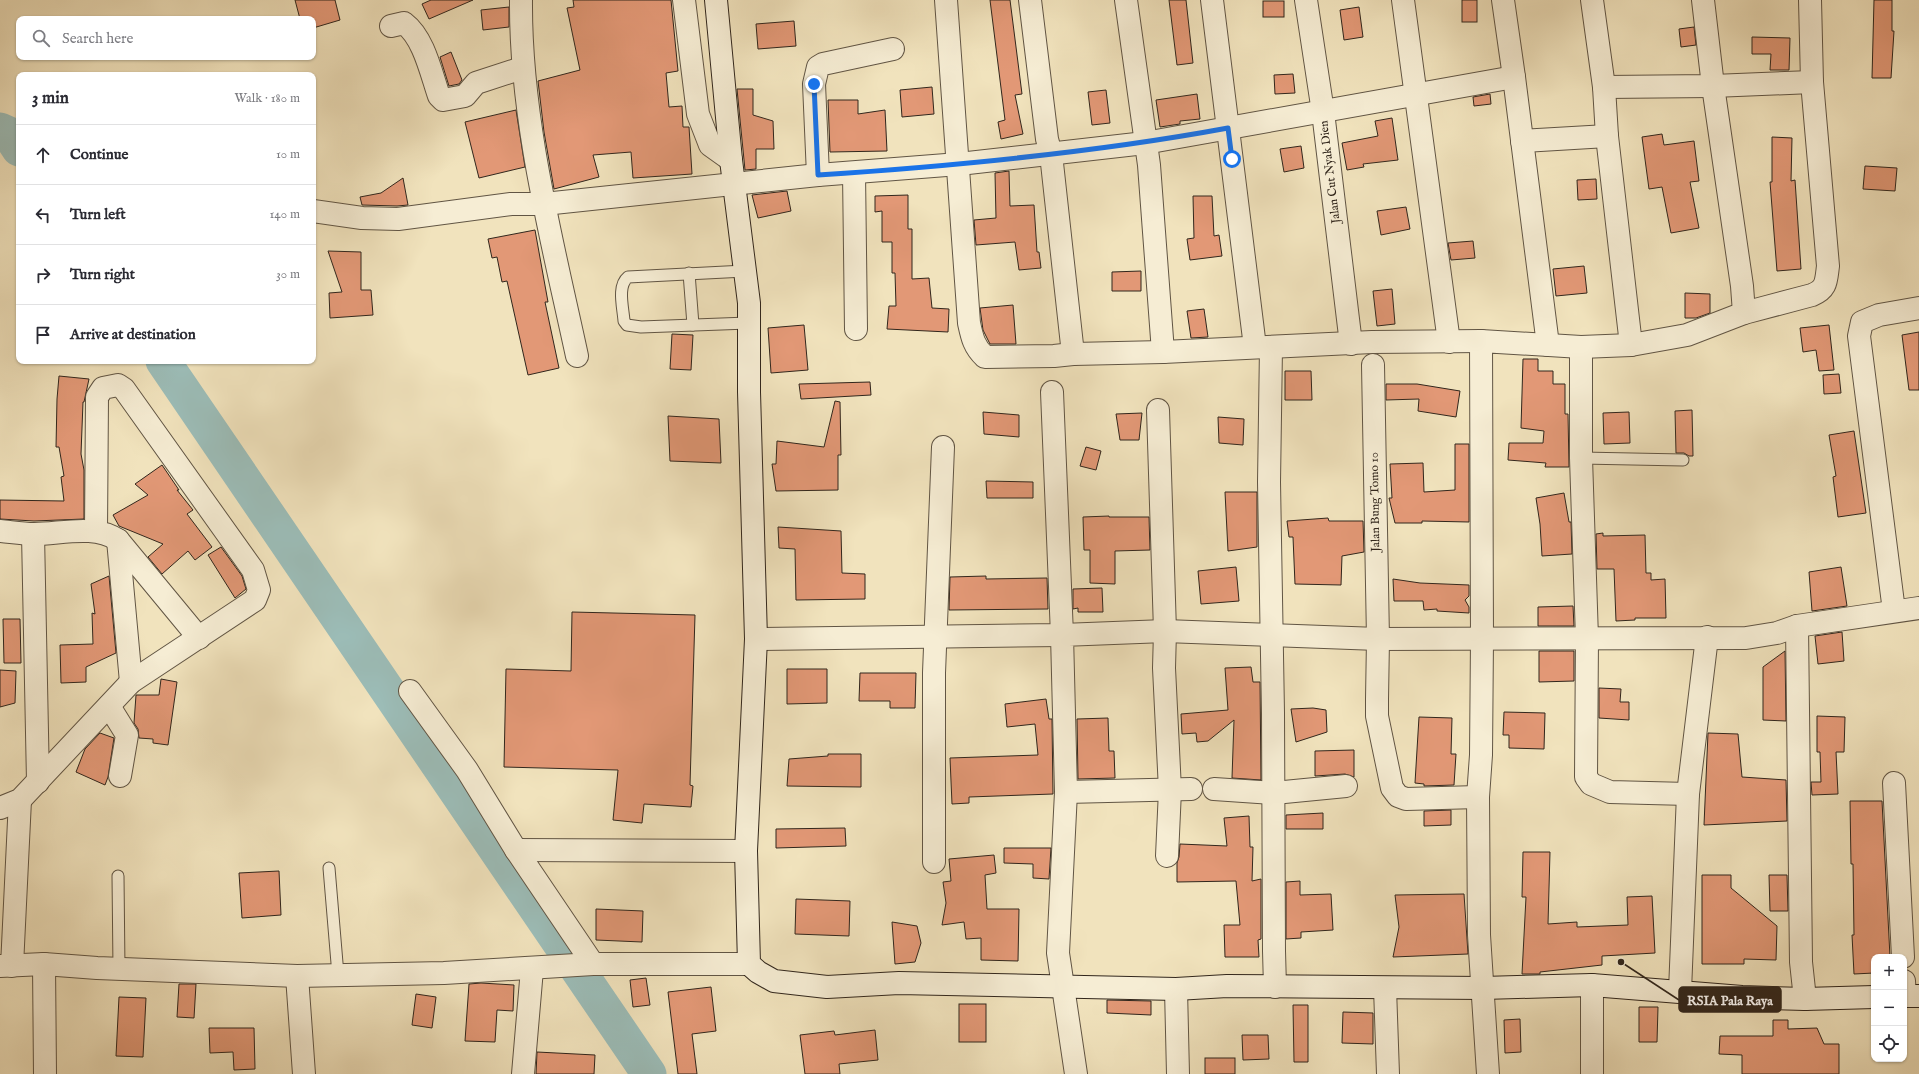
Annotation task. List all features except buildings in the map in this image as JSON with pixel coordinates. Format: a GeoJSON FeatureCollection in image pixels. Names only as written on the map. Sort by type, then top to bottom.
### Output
{"type":"FeatureCollection","features":[{"type":"Feature","properties":{"kind":"street"},"geometry":{"type":"LineString","coordinates":[[520,0],[522,68],[544,204],[577,356]]}},
{"type":"Feature","properties":{"kind":"street"},"geometry":{"type":"LineString","coordinates":[[684,0],[698,114],[702,128],[710,145],[731,160]]}},
{"type":"Feature","properties":{"kind":"street"},"geometry":{"type":"LineString","coordinates":[[716,0],[731,160],[749,303],[748,323],[756,639],[746,851],[749,964]]}},
{"type":"Feature","properties":{"kind":"street"},"geometry":{"type":"LineString","coordinates":[[946,0],[969,323],[972,339],[978,351],[985,357],[993,358],[1164,352],[1372,342],[1449,342],[1481,340],[1581,347],[1631,344],[1687,335],[1744,313],[1820,292],[1825,285],[1828,266],[1812,82],[1810,0]]}},
{"type":"Feature","properties":{"kind":"street"},"geometry":{"type":"LineString","coordinates":[[1030,0],[1047,139],[1052,154],[1073,354]]}},
{"type":"Feature","properties":{"kind":"street"},"geometry":{"type":"LineString","coordinates":[[1126,0],[1145,143],[1164,352]]}},
{"type":"Feature","properties":{"kind":"street"},"geometry":{"type":"LineString","coordinates":[[1212,0],[1228,128],[1263,347],[1269,482],[1272,635],[1275,987]]}},
{"type":"Feature","properties":{"kind":"street","name":"Jalan Cut Nyak Dien"},"geometry":{"type":"LineString","coordinates":[[1306,0],[1322,112],[1350,344]]}},
{"type":"Feature","properties":{"kind":"street"},"geometry":{"type":"LineString","coordinates":[[1404,0],[1449,342]]}},
{"type":"Feature","properties":{"kind":"street"},"geometry":{"type":"LineString","coordinates":[[1503,0],[1548,344]]}},
{"type":"Feature","properties":{"kind":"street"},"geometry":{"type":"LineString","coordinates":[[1592,0],[1604,87],[1607,136],[1631,344]]}},
{"type":"Feature","properties":{"kind":"street"},"geometry":{"type":"LineString","coordinates":[[1703,0],[1713,86],[1742,286],[1744,313]]}},
{"type":"Feature","properties":{"kind":"street"},"geometry":{"type":"LineString","coordinates":[[391,26],[404,23],[412,29],[426,55],[439,96],[443,100],[465,96],[476,83],[522,68]]}},
{"type":"Feature","properties":{"kind":"street"},"geometry":{"type":"LineString","coordinates":[[818,175],[814,84],[818,67],[823,64],[893,49]]}},
{"type":"Feature","properties":{"kind":"street"},"geometry":{"type":"LineString","coordinates":[[316,211],[362,218],[398,219],[511,204],[544,204],[818,175],[958,164],[1052,154],[1145,143],[1514,77]]}},
{"type":"Feature","properties":{"kind":"street"},"geometry":{"type":"LineString","coordinates":[[1604,87],[1713,86],[1812,82]]}},
{"type":"Feature","properties":{"kind":"street"},"geometry":{"type":"LineString","coordinates":[[1522,141],[1607,136]]}},
{"type":"Feature","properties":{"kind":"street"},"geometry":{"type":"LineString","coordinates":[[854,173],[856,329]]}},
{"type":"Feature","properties":{"kind":"street"},"geometry":{"type":"LineString","coordinates":[[1894,611],[1859,336],[1862,322],[1871,317],[1919,308]]}},
{"type":"Feature","properties":{"kind":"street"},"geometry":{"type":"LineString","coordinates":[[1481,340],[1482,639],[1481,755],[1478,797],[1479,935],[1488,1074]]}},
{"type":"Feature","properties":{"kind":"street"},"geometry":{"type":"LineString","coordinates":[[1581,347],[1581,458],[1588,638],[1586,777],[1591,784],[1610,792],[1688,794]]}},
{"type":"Feature","properties":{"kind":"street","name":"Jalan Bung Tomo 10"},"geometry":{"type":"LineString","coordinates":[[1372,366],[1378,639],[1378,716],[1394,792],[1398,796],[1406,799],[1478,797]]}},
{"type":"Feature","properties":{"kind":"street"},"geometry":{"type":"LineString","coordinates":[[0,808],[20,800],[131,682],[255,600],[259,590],[253,570],[124,389],[118,386],[103,388],[97,397],[96,531]]}},
{"type":"Feature","properties":{"kind":"street"},"geometry":{"type":"LineString","coordinates":[[1052,392],[1062,635],[1066,792],[1058,953],[1076,1074]]}},
{"type":"Feature","properties":{"kind":"street"},"geometry":{"type":"LineString","coordinates":[[1158,410],[1165,631],[1164,668],[1181,789],[1167,856]]}},
{"type":"Feature","properties":{"kind":"street"},"geometry":{"type":"LineString","coordinates":[[934,862],[936,636],[942,447]]}},
{"type":"Feature","properties":{"kind":"street"},"geometry":{"type":"LineString","coordinates":[[0,531],[32,534],[96,531],[110,534],[118,540],[199,638]]}},
{"type":"Feature","properties":{"kind":"street"},"geometry":{"type":"LineString","coordinates":[[32,534],[38,782]]}},
{"type":"Feature","properties":{"kind":"street"},"geometry":{"type":"LineString","coordinates":[[118,540],[131,682]]}},
{"type":"Feature","properties":{"kind":"street"},"geometry":{"type":"LineString","coordinates":[[756,639],[1062,635],[1165,631],[1378,639],[1746,638],[1777,633],[1797,626],[1919,608]]}},
{"type":"Feature","properties":{"kind":"street"},"geometry":{"type":"LineString","coordinates":[[1797,626],[1801,962],[1805,999]]}},
{"type":"Feature","properties":{"kind":"street"},"geometry":{"type":"LineString","coordinates":[[1680,991],[1688,794],[1707,637]]}},
{"type":"Feature","properties":{"kind":"street"},"geometry":{"type":"LineString","coordinates":[[410,692],[467,770],[588,964]]}},
{"type":"Feature","properties":{"kind":"street"},"geometry":{"type":"LineString","coordinates":[[109,706],[127,735],[120,776]]}},
{"type":"Feature","properties":{"kind":"street"},"geometry":{"type":"LineString","coordinates":[[1894,783],[1903,954]]}},
{"type":"Feature","properties":{"kind":"street"},"geometry":{"type":"LineString","coordinates":[[1214,789],[1274,793],[1346,786]]}},
{"type":"Feature","properties":{"kind":"street"},"geometry":{"type":"LineString","coordinates":[[1066,792],[1181,789]]}},
{"type":"Feature","properties":{"kind":"street"},"geometry":{"type":"LineString","coordinates":[[20,800],[6,966],[44,964],[120,969],[297,976],[538,968],[588,964],[749,964],[758,972],[774,981],[827,987],[899,983],[960,983],[1176,989],[1227,986],[1385,988],[1592,986],[1680,991],[1742,997],[1805,999],[1871,997]]}},
{"type":"Feature","properties":{"kind":"street"},"geometry":{"type":"LineString","coordinates":[[516,850],[746,851]]}},
{"type":"Feature","properties":{"kind":"street"},"geometry":{"type":"LineString","coordinates":[[44,964],[46,1074]]}},
{"type":"Feature","properties":{"kind":"street"},"geometry":{"type":"LineString","coordinates":[[523,1074],[538,968]]}},
{"type":"Feature","properties":{"kind":"street"},"geometry":{"type":"LineString","coordinates":[[297,976],[304,1074]]}},
{"type":"Feature","properties":{"kind":"street"},"geometry":{"type":"LineString","coordinates":[[1592,986],[1592,1074]]}},
{"type":"Feature","properties":{"kind":"street"},"geometry":{"type":"LineString","coordinates":[[1385,988],[1388,1074]]}},
{"type":"Feature","properties":{"kind":"street"},"geometry":{"type":"LineString","coordinates":[[1176,989],[1178,1074]]}},
{"type":"Feature","properties":{"kind":"lane"},"geometry":{"type":"LineString","coordinates":[[745,271],[628,277],[623,281],[622,287],[624,321],[627,325],[641,327],[748,323]]}},
{"type":"Feature","properties":{"kind":"lane"},"geometry":{"type":"LineString","coordinates":[[689,273],[693,325]]}},
{"type":"Feature","properties":{"kind":"lane"},"geometry":{"type":"LineString","coordinates":[[1581,458],[1683,460]]}},
{"type":"Feature","properties":{"kind":"lane"},"geometry":{"type":"LineString","coordinates":[[329,868],[338,975]]}},
{"type":"Feature","properties":{"kind":"lane"},"geometry":{"type":"LineString","coordinates":[[118,876],[120,969]]}},
{"type":"Feature","properties":{"kind":"waterway"},"geometry":{"type":"LineString","coordinates":[[0,130],[9,134],[16,144]]}},
{"type":"Feature","properties":{"kind":"waterway"},"geometry":{"type":"LineString","coordinates":[[165,364],[649,1074]]}},
{"type":"Feature","properties":{"kind":"place","name":"RSIA Pala Raya"},"geometry":{"type":"Point","coordinates":[1621,962]}},
{"type":"Feature","properties":{"kind":"route"},"geometry":{"type":"LineString","coordinates":[[814,84],[818,175],[958,164],[1145,143],[1228,128],[1232,159]]}}]}
